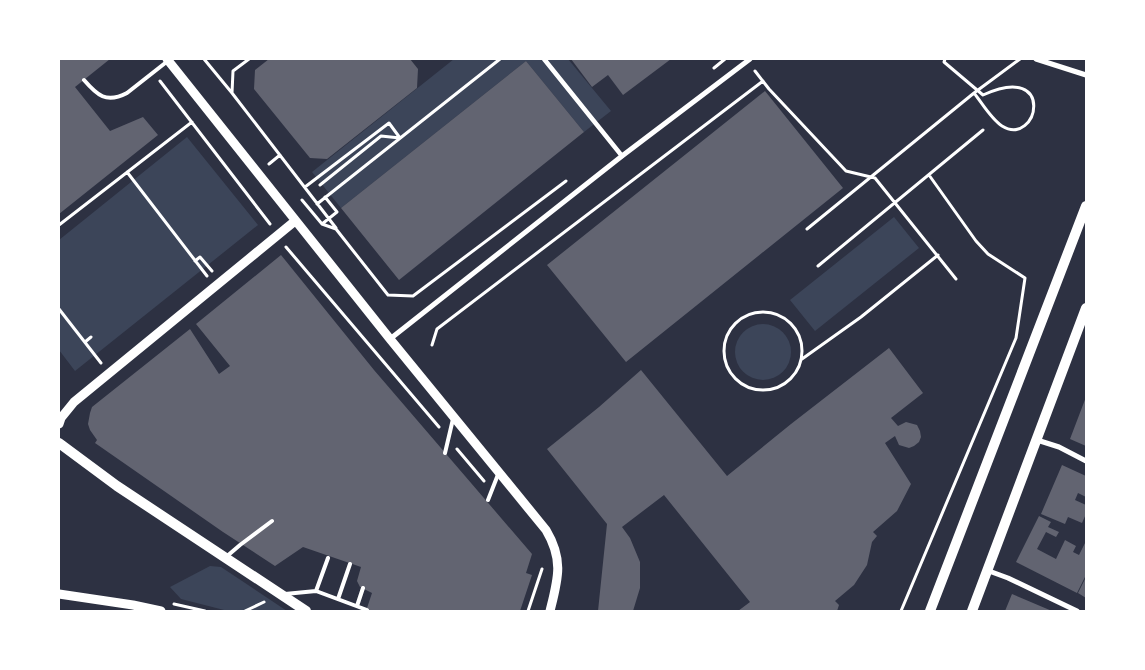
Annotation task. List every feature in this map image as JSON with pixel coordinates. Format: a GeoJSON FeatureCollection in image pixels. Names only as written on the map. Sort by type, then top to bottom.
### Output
{"type":"FeatureCollection","features":[{"type":"Feature","properties":{"kind":"main road"},"geometry":{"type":"LineString","coordinates":[[930,611],[1086,206]]}},
{"type":"Feature","properties":{"kind":"main road"},"geometry":{"type":"LineString","coordinates":[[972,611],[1086,308]]}},
{"type":"Feature","properties":{"kind":"main road"},"geometry":{"type":"LineString","coordinates":[[59,443],[117,486],[306,611]]}},
{"type":"Feature","properties":{"kind":"street"},"geometry":{"type":"LineString","coordinates":[[169,59],[295,221],[546,530],[556,549],[558,573],[550,611]]}},
{"type":"Feature","properties":{"kind":"street"},"geometry":{"type":"LineString","coordinates":[[544,59],[622,156]]}},
{"type":"Feature","properties":{"kind":"street"},"geometry":{"type":"LineString","coordinates":[[1036,59],[1086,75]]}},
{"type":"Feature","properties":{"kind":"street"},"geometry":{"type":"LineString","coordinates":[[390,339],[622,156],[748,60]]}},
{"type":"Feature","properties":{"kind":"street"},"geometry":{"type":"LineString","coordinates":[[59,424],[61,418],[74,402],[295,221]]}},
{"type":"Feature","properties":{"kind":"street"},"geometry":{"type":"LineString","coordinates":[[1037,440],[1059,447],[1086,461]]}},
{"type":"Feature","properties":{"kind":"street"},"geometry":{"type":"LineString","coordinates":[[988,571],[1008,578],[1077,611]]}},
{"type":"Feature","properties":{"kind":"street"},"geometry":{"type":"LineString","coordinates":[[59,594],[161,611]]}},
{"type":"Feature","properties":{"kind":"lane"},"geometry":{"type":"LineString","coordinates":[[84,80],[94,92],[101,96],[119,97],[127,93],[169,59]]}},
{"type":"Feature","properties":{"kind":"lane"},"geometry":{"type":"LineString","coordinates":[[444,453],[454,418]]}},
{"type":"Feature","properties":{"kind":"lane"},"geometry":{"type":"LineString","coordinates":[[488,500],[499,472]]}},
{"type":"Feature","properties":{"kind":"lane"},"geometry":{"type":"LineString","coordinates":[[226,557],[272,521]]}},
{"type":"Feature","properties":{"kind":"lane"},"geometry":{"type":"LineString","coordinates":[[316,591],[328,558]]}},
{"type":"Feature","properties":{"kind":"lane"},"geometry":{"type":"LineString","coordinates":[[338,599],[350,564]]}},
{"type":"Feature","properties":{"kind":"lane"},"geometry":{"type":"LineString","coordinates":[[357,606],[363,588]]}},
{"type":"Feature","properties":{"kind":"lane"},"geometry":{"type":"LineString","coordinates":[[280,594],[316,591],[367,610]]}},
{"type":"Feature","properties":{"kind":"path"},"geometry":{"type":"LineString","coordinates":[[204,59],[388,295],[413,296],[567,180]]}},
{"type":"Feature","properties":{"kind":"path"},"geometry":{"type":"LineString","coordinates":[[232,94],[233,71],[249,59]]}},
{"type":"Feature","properties":{"kind":"path"},"geometry":{"type":"LineString","coordinates":[[317,204],[500,59]]}},
{"type":"Feature","properties":{"kind":"path"},"geometry":{"type":"LineString","coordinates":[[711,70],[726,59]]}},
{"type":"Feature","properties":{"kind":"path"},"geometry":{"type":"LineString","coordinates":[[945,59],[944,62],[983,95],[1008,86],[1022,88],[1030,94],[1034,102],[1032,116],[1023,126],[1004,127],[974,93]]}},
{"type":"Feature","properties":{"kind":"path"},"geometry":{"type":"LineString","coordinates":[[807,229],[974,93],[1020,59]]}},
{"type":"Feature","properties":{"kind":"path"},"geometry":{"type":"LineString","coordinates":[[748,60],[763,81],[846,172],[875,178],[956,279]]}},
{"type":"Feature","properties":{"kind":"path"},"geometry":{"type":"LineString","coordinates":[[153,72],[273,228]]}},
{"type":"Feature","properties":{"kind":"path"},"geometry":{"type":"LineString","coordinates":[[432,344],[437,329],[763,81]]}},
{"type":"Feature","properties":{"kind":"path"},"geometry":{"type":"LineString","coordinates":[[59,225],[192,122]]}},
{"type":"Feature","properties":{"kind":"path"},"geometry":{"type":"LineString","coordinates":[[305,187],[389,123],[400,138]]}},
{"type":"Feature","properties":{"kind":"path"},"geometry":{"type":"LineString","coordinates":[[818,266],[983,130]]}},
{"type":"Feature","properties":{"kind":"path"},"geometry":{"type":"LineString","coordinates":[[320,185],[381,136],[400,138]]}},
{"type":"Feature","properties":{"kind":"path"},"geometry":{"type":"LineString","coordinates":[[127,172],[202,270]]}},
{"type":"Feature","properties":{"kind":"path"},"geometry":{"type":"LineString","coordinates":[[901,611],[1016,338],[1025,278],[988,254],[976,241],[929,176]]}},
{"type":"Feature","properties":{"kind":"path"},"geometry":{"type":"LineString","coordinates":[[322,224],[337,212],[325,197]]}},
{"type":"Feature","properties":{"kind":"path"},"geometry":{"type":"LineString","coordinates":[[302,200],[322,224],[338,231]]}},
{"type":"Feature","properties":{"kind":"path"},"geometry":{"type":"LineString","coordinates":[[286,246],[492,490]]}},
{"type":"Feature","properties":{"kind":"path"},"geometry":{"type":"LineString","coordinates":[[802,359],[802,346],[791,324],[780,316],[768,312],[744,316],[735,324],[724,343],[725,362],[735,379],[752,389],[762,391],[783,385],[792,378],[802,359],[861,317],[938,255]]}},
{"type":"Feature","properties":{"kind":"path"},"geometry":{"type":"LineString","coordinates":[[195,261],[200,257],[207,266]]}},
{"type":"Feature","properties":{"kind":"path"},"geometry":{"type":"LineString","coordinates":[[59,309],[102,363]]}},
{"type":"Feature","properties":{"kind":"path"},"geometry":{"type":"LineString","coordinates":[[85,342],[91,337]]}},
{"type":"Feature","properties":{"kind":"path"},"geometry":{"type":"LineString","coordinates":[[528,611],[542,564]]}},
{"type":"Feature","properties":{"kind":"shaded area"},"geometry":{"type":"Polygon","coordinates":[[[454,59],[568,59],[611,111],[584,132],[526,61],[341,208],[312,172],[454,59]]]}},
{"type":"Feature","properties":{"kind":"shaded area"},"geometry":{"type":"Polygon","coordinates":[[[187,137],[258,225],[75,371],[59,350],[59,240],[187,137]]]}},
{"type":"Feature","properties":{"kind":"shaded area"},"geometry":{"type":"Polygon","coordinates":[[[894,217],[919,248],[815,331],[790,300],[894,217]]]}},
{"type":"Feature","properties":{"kind":"shaded area"},"geometry":{"type":"Polygon","coordinates":[[[763,324],[774,326],[783,332],[789,341],[791,352],[789,363],[783,372],[774,378],[763,380],[752,378],[743,372],[737,363],[735,352],[737,341],[743,332],[752,326],[763,324]]]}},
{"type":"Feature","properties":{"kind":"shaded area"},"geometry":{"type":"Polygon","coordinates":[[[210,566],[221,567],[287,611],[228,611],[181,599],[170,587],[210,566]]]}},
{"type":"Feature","properties":{"kind":"building"},"geometry":{"type":"Polygon","coordinates":[[[59,59],[110,59],[75,87],[110,131],[143,117],[158,135],[59,214],[59,59]]]}},
{"type":"Feature","properties":{"kind":"building"},"geometry":{"type":"Polygon","coordinates":[[[269,59],[410,59],[418,69],[417,88],[327,159],[310,158],[254,89],[255,70],[269,59]]]}},
{"type":"Feature","properties":{"kind":"building"},"geometry":{"type":"Polygon","coordinates":[[[571,59],[671,59],[623,95],[608,75],[592,87],[571,59]]]}},
{"type":"Feature","properties":{"kind":"building"},"geometry":{"type":"Polygon","coordinates":[[[526,61],[584,132],[399,280],[341,208],[526,61]]]}},
{"type":"Feature","properties":{"kind":"building"},"geometry":{"type":"Polygon","coordinates":[[[765,91],[843,188],[626,362],[547,265],[765,91]]]}},
{"type":"Feature","properties":{"kind":"building"},"geometry":{"type":"Polygon","coordinates":[[[281,255],[374,370],[532,554],[526,573],[532,575],[520,611],[366,611],[372,593],[360,587],[357,581],[361,567],[303,547],[275,566],[95,443],[97,440],[88,424],[92,407],[190,329],[219,374],[230,366],[196,324],[281,255]]]}},
{"type":"Feature","properties":{"kind":"building"},"geometry":{"type":"Polygon","coordinates":[[[889,348],[923,393],[891,418],[898,426],[906,422],[917,425],[921,437],[919,442],[909,448],[899,445],[895,436],[885,443],[911,484],[897,511],[873,532],[877,536],[872,542],[867,565],[854,585],[835,601],[839,605],[837,611],[738,611],[750,602],[664,495],[622,527],[630,538],[640,562],[640,588],[633,611],[598,611],[607,524],[547,449],[641,370],[727,476],[889,348]]]}},
{"type":"Feature","properties":{"kind":"building"},"geometry":{"type":"Polygon","coordinates":[[[1086,397],[1086,446],[1070,439],[1086,397]]]}},
{"type":"Feature","properties":{"kind":"building"},"geometry":{"type":"Polygon","coordinates":[[[1062,465],[1086,476],[1086,497],[1078,493],[1075,500],[1086,505],[1086,514],[1082,523],[1068,517],[1065,524],[1041,514],[1062,465]]]}},
{"type":"Feature","properties":{"kind":"building"},"geometry":{"type":"Polygon","coordinates":[[[1039,516],[1051,522],[1048,527],[1059,532],[1056,537],[1046,532],[1037,549],[1056,559],[1065,540],[1076,546],[1073,552],[1079,555],[1086,541],[1086,575],[1077,593],[1016,562],[1039,516]]]}},
{"type":"Feature","properties":{"kind":"building"},"geometry":{"type":"Polygon","coordinates":[[[1086,577],[1086,598],[1078,593],[1086,577]]]}},
{"type":"Feature","properties":{"kind":"building"},"geometry":{"type":"Polygon","coordinates":[[[1012,594],[1052,611],[1005,611],[1012,594]]]}}]}
